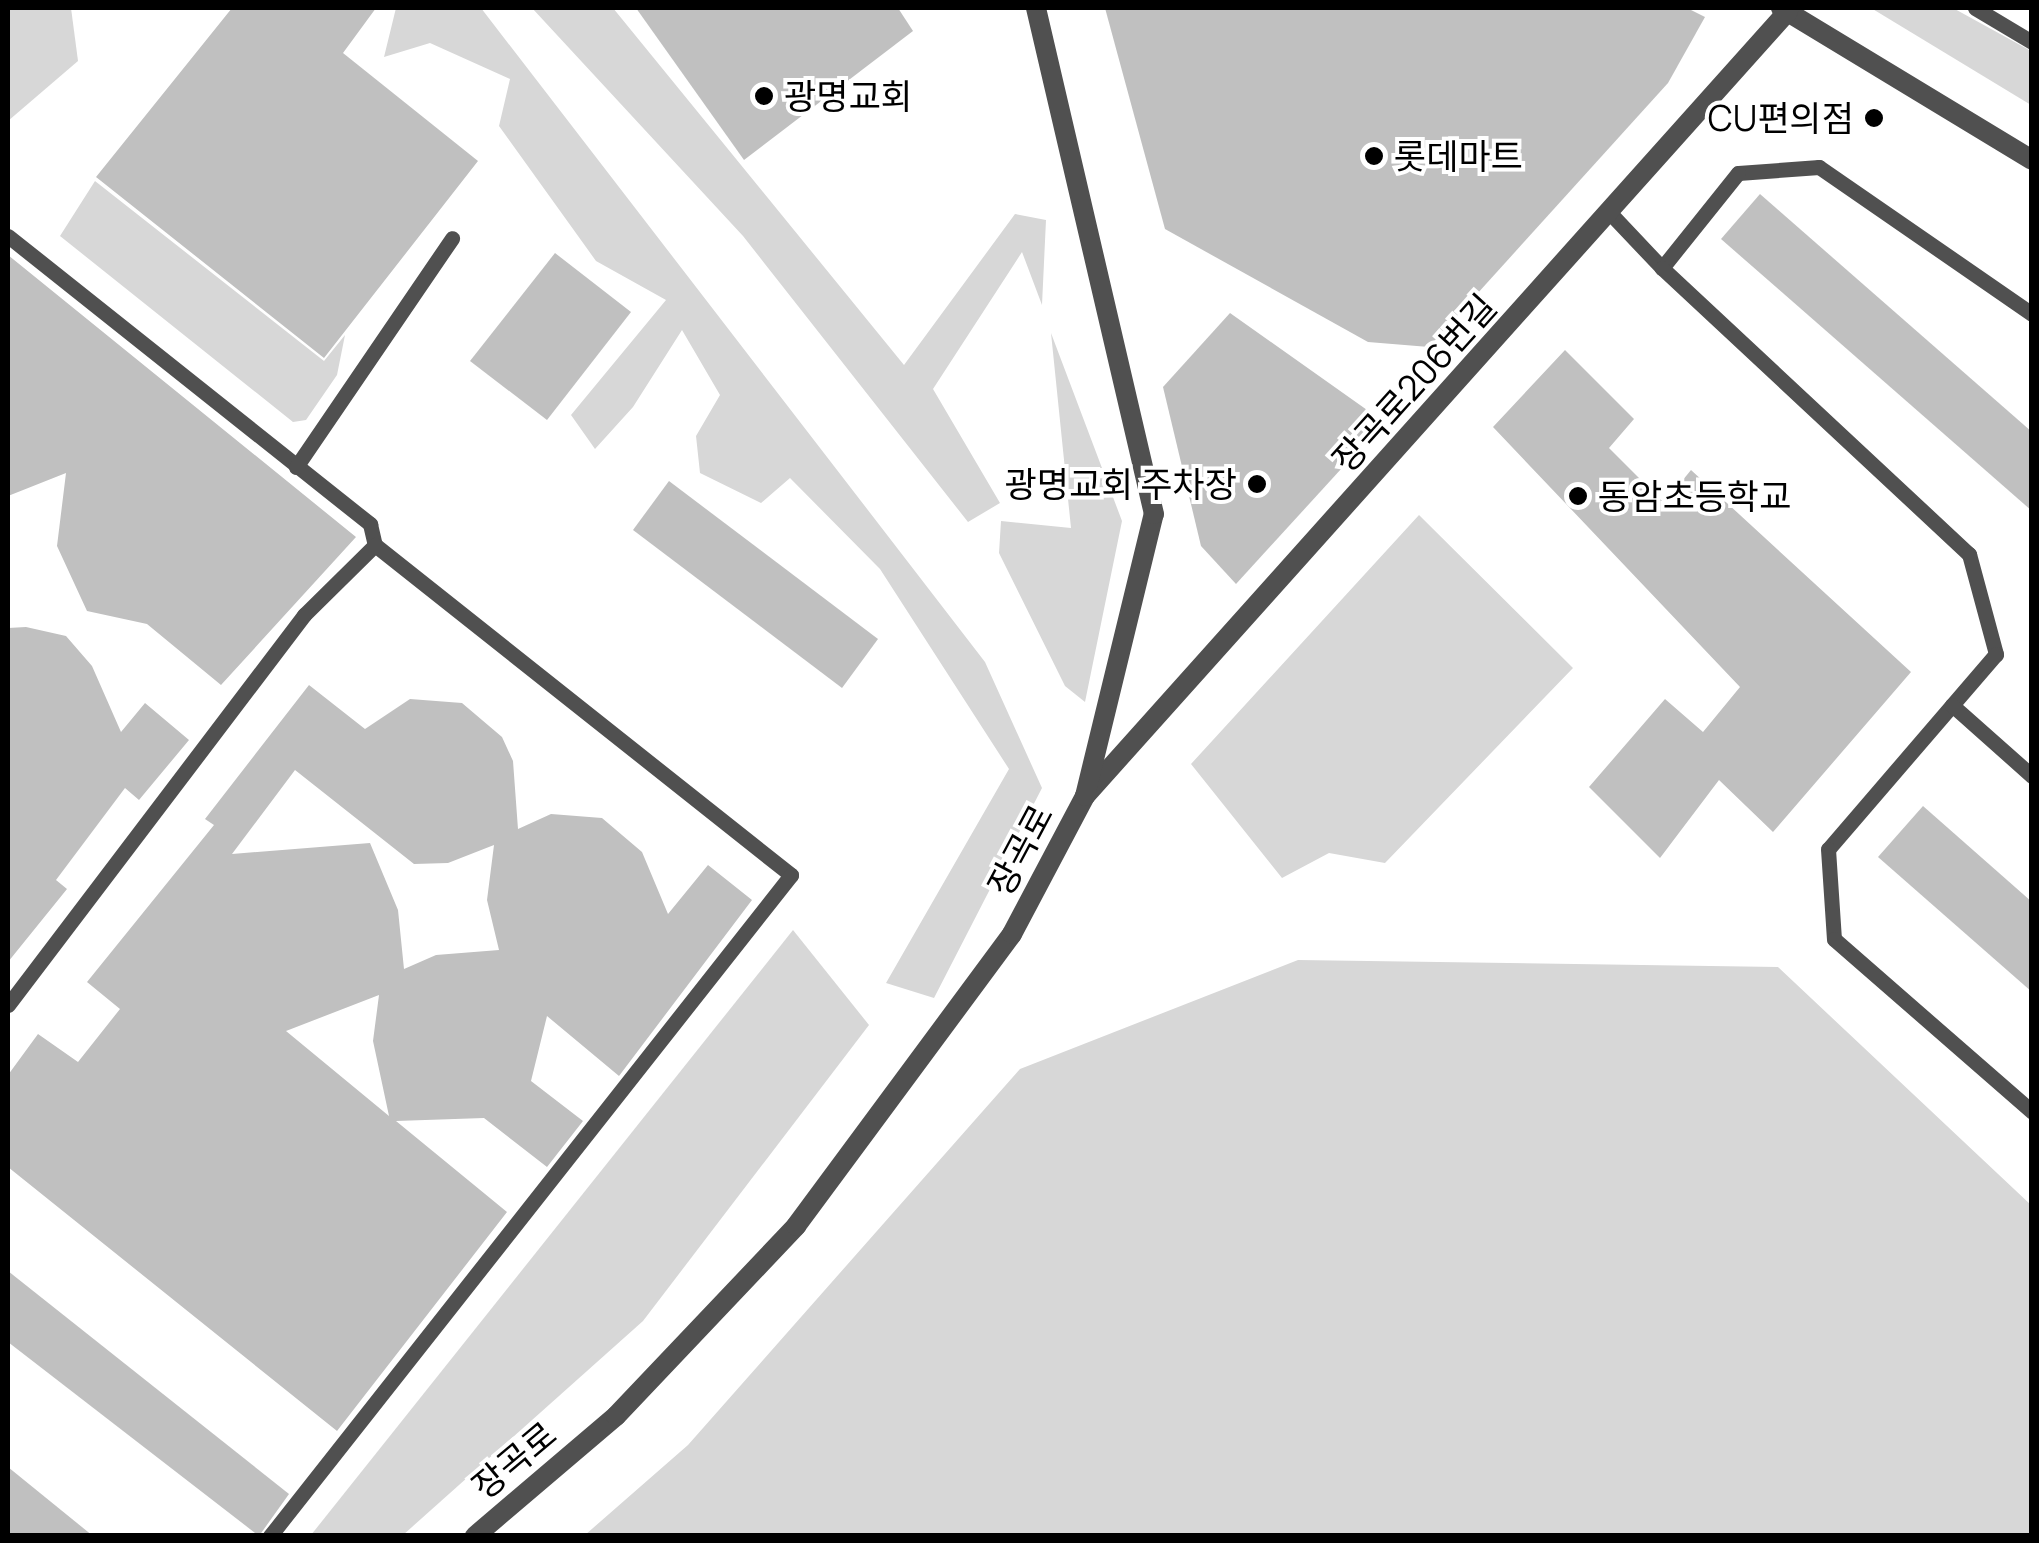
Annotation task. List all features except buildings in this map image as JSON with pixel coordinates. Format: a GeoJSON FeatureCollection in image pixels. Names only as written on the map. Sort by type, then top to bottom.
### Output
{"type":"FeatureCollection","features":[{"type":"Feature","properties":{"kind":"street","name":"장곡로"},"geometry":{"type":"LineString","coordinates":[[475,1536],[630,1403],[796,1226],[1012,934],[1085,796],[1154,514],[1036,8]]}},
{"type":"Feature","properties":{"kind":"street","name":"장곡로206번길"},"geometry":{"type":"LineString","coordinates":[[1085,796],[1610,213],[1785,9]]}},
{"type":"Feature","properties":{"kind":"street"},"geometry":{"type":"LineString","coordinates":[[1785,9],[2032,160]]}},
{"type":"Feature","properties":{"kind":"lane"},"geometry":{"type":"LineString","coordinates":[[1975,8],[2032,42]]}},
{"type":"Feature","properties":{"kind":"lane"},"geometry":{"type":"LineString","coordinates":[[1662,268],[1738,173],[1819,167],[2032,314]]}},
{"type":"Feature","properties":{"kind":"lane"},"geometry":{"type":"LineString","coordinates":[[1610,213],[1662,268],[1969,554],[1996,654],[1828,849],[1834,939],[2032,1112]]}},
{"type":"Feature","properties":{"kind":"lane"},"geometry":{"type":"LineString","coordinates":[[8,236],[370,524],[375,545],[791,875],[270,1536]]}},
{"type":"Feature","properties":{"kind":"lane"},"geometry":{"type":"LineString","coordinates":[[296,467],[452,238]]}},
{"type":"Feature","properties":{"kind":"lane"},"geometry":{"type":"LineString","coordinates":[[8,1005],[304,616],[375,545]]}},
{"type":"Feature","properties":{"kind":"lane"},"geometry":{"type":"LineString","coordinates":[[1952,705],[2032,776]]}},
{"type":"Feature","properties":{"kind":"shaded area"},"geometry":{"type":"Polygon","coordinates":[[[8,8],[71,8],[78,61],[8,121],[8,8]]]}},
{"type":"Feature","properties":{"kind":"shaded area"},"geometry":{"type":"Polygon","coordinates":[[[396,8],[481,8],[985,662],[1042,788],[934,998],[886,983],[1009,769],[880,569],[790,478],[761,503],[700,473],[696,436],[720,395],[682,330],[633,407],[595,449],[571,415],[666,300],[596,261],[499,126],[510,79],[430,43],[384,57],[396,8]]]}},
{"type":"Feature","properties":{"kind":"shaded area"},"geometry":{"type":"Polygon","coordinates":[[[532,8],[613,8],[904,365],[1015,214],[1046,220],[1042,305],[1022,252],[933,389],[1000,503],[968,522],[743,236],[532,8]]]}},
{"type":"Feature","properties":{"kind":"shaded area"},"geometry":{"type":"Polygon","coordinates":[[[1871,8],[1953,8],[2031,51],[2031,105],[1871,8]]]}},
{"type":"Feature","properties":{"kind":"shaded area"},"geometry":{"type":"Polygon","coordinates":[[[95,181],[324,361],[345,335],[337,375],[306,420],[293,422],[60,236],[95,181]]]}},
{"type":"Feature","properties":{"kind":"shaded area"},"geometry":{"type":"Polygon","coordinates":[[[1051,333],[1122,521],[1085,702],[1065,686],[999,553],[1001,521],[1071,528],[1051,333]]]}},
{"type":"Feature","properties":{"kind":"shaded area"},"geometry":{"type":"Polygon","coordinates":[[[1419,515],[1573,668],[1385,863],[1329,853],[1282,878],[1191,764],[1419,515]]]}},
{"type":"Feature","properties":{"kind":"shaded area"},"geometry":{"type":"Polygon","coordinates":[[[793,930],[869,1025],[643,1321],[403,1535],[311,1535],[793,930]]]}},
{"type":"Feature","properties":{"kind":"shaded area"},"geometry":{"type":"Polygon","coordinates":[[[1298,960],[1778,967],[2031,1205],[2031,1535],[585,1535],[688,1445],[1020,1069],[1298,960]]]}},
{"type":"Feature","properties":{"kind":"place","name":"광명교회"},"geometry":{"type":"Point","coordinates":[764,96]}},
{"type":"Feature","properties":{"kind":"place","name":"CU편의점"},"geometry":{"type":"Point","coordinates":[1874,118]}},
{"type":"Feature","properties":{"kind":"place","name":"롯데마트"},"geometry":{"type":"Point","coordinates":[1374,156]}},
{"type":"Feature","properties":{"kind":"place","name":"광명교회 주차장"},"geometry":{"type":"Point","coordinates":[1257,484]}},
{"type":"Feature","properties":{"kind":"place","name":"동암초등학교"},"geometry":{"type":"Point","coordinates":[1578,496]}}]}
